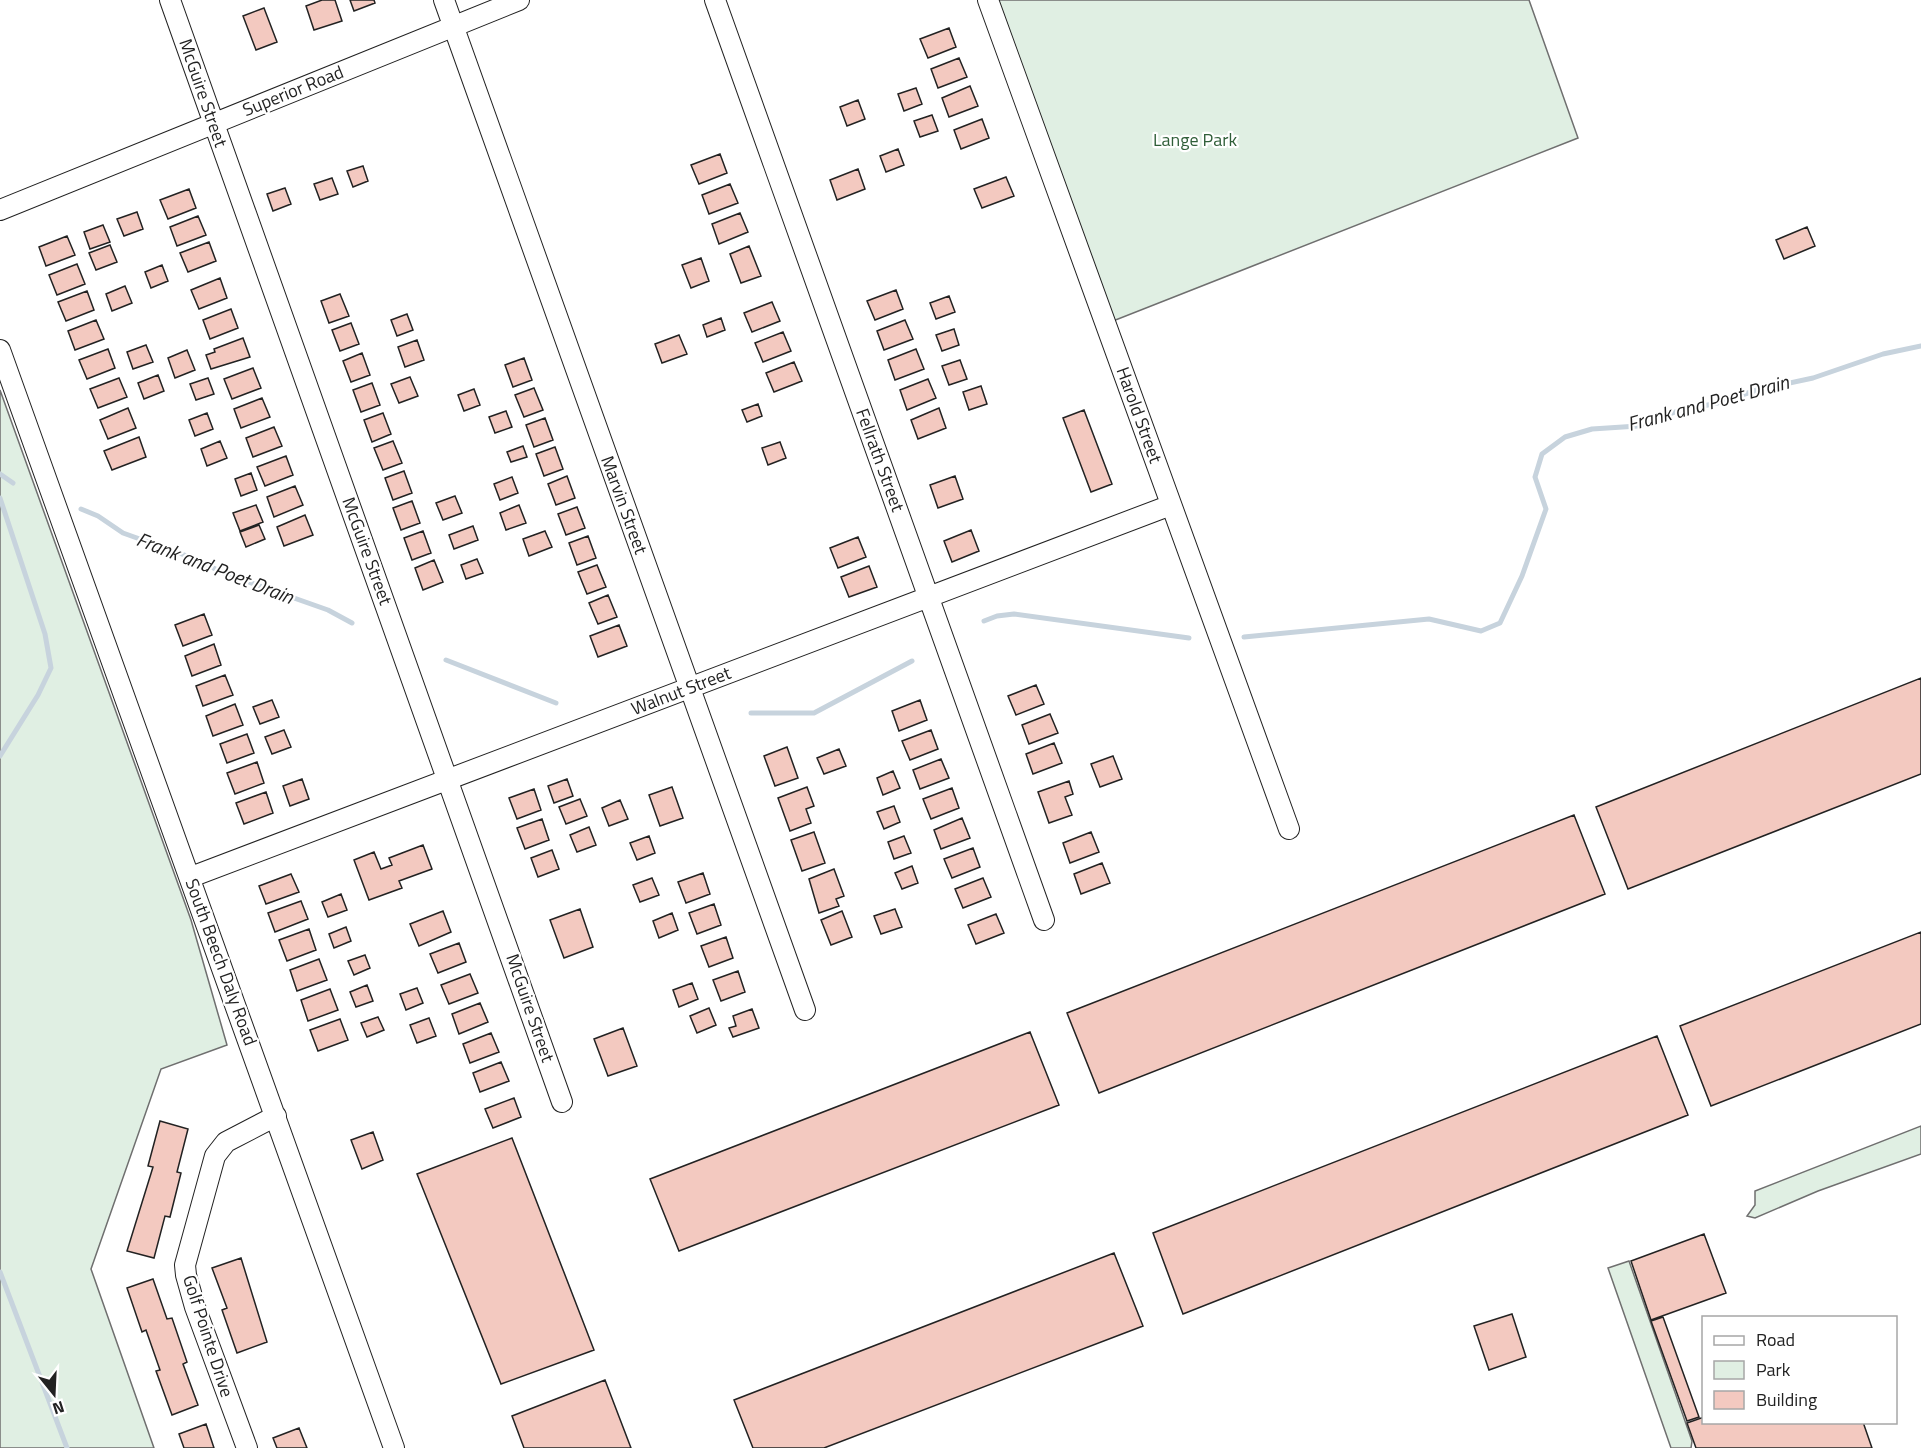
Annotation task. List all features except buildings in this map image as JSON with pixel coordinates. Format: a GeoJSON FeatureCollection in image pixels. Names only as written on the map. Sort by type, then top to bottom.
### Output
{"type":"FeatureCollection","features":[{"type":"Feature","properties":{"kind":"street","name":"McGuire Street"},"geometry":{"type":"LineString","coordinates":[[170,0],[562,1102]]}},
{"type":"Feature","properties":{"kind":"street","name":"Marvin Street"},"geometry":{"type":"LineString","coordinates":[[444,0],[805,1010]]}},
{"type":"Feature","properties":{"kind":"street","name":"Superior Road"},"geometry":{"type":"LineString","coordinates":[[0,210],[519,0]]}},
{"type":"Feature","properties":{"kind":"street","name":"Fellrath Street"},"geometry":{"type":"LineString","coordinates":[[715,0],[1044,920]]}},
{"type":"Feature","properties":{"kind":"street","name":"Harold Street"},"geometry":{"type":"LineString","coordinates":[[988,0],[1289,829]]}},
{"type":"Feature","properties":{"kind":"street","name":"South Beech Daly Road"},"geometry":{"type":"LineString","coordinates":[[0,350],[394,1448]]}},
{"type":"Feature","properties":{"kind":"street","name":"Walnut Street"},"geometry":{"type":"LineString","coordinates":[[191,877],[1171,505]]}},
{"type":"Feature","properties":{"kind":"street","name":"Golf Pointe Drive"},"geometry":{"type":"LineString","coordinates":[[247,1448],[195,1307],[185,1265],[215,1156],[226,1142],[276,1116]]}},
{"type":"Feature","properties":{"kind":"green space","name":"Lange Park"},"geometry":{"type":"Polygon","coordinates":[[[995,0],[1529,0],[1578,138],[1113,321],[995,0]]]}},
{"type":"Feature","properties":{"kind":"green space"},"geometry":{"type":"Polygon","coordinates":[[[0,390],[191,920],[227,1045],[161,1069],[91,1269],[154,1448],[0,1448],[0,390]]]}},
{"type":"Feature","properties":{"kind":"green space"},"geometry":{"type":"Polygon","coordinates":[[[1921,1126],[1921,1154],[1818,1191],[1755,1218],[1747,1216],[1755,1205],[1755,1191],[1921,1126]]]}},
{"type":"Feature","properties":{"kind":"green space"},"geometry":{"type":"Polygon","coordinates":[[[1629,1261],[1692,1441],[1691,1448],[1671,1448],[1608,1268],[1629,1261]]]}},
{"type":"Feature","properties":{"kind":"waterway","name":"Frank and Poet Drain"},"geometry":{"type":"LineString","coordinates":[[1244,637],[1429,619],[1481,631],[1500,623],[1522,576],[1546,509],[1535,477],[1542,454],[1565,437],[1592,429],[1638,426],[1675,412],[1813,378],[1883,354],[1921,346]]}},
{"type":"Feature","properties":{"kind":"waterway","name":"Frank and Poet Drain"},"geometry":{"type":"LineString","coordinates":[[0,474],[13,483]]}},
{"type":"Feature","properties":{"kind":"waterway"},"geometry":{"type":"LineString","coordinates":[[0,498],[45,634],[51,668],[38,695],[0,756]]}},
{"type":"Feature","properties":{"kind":"waterway","name":"Frank and Poet Drain"},"geometry":{"type":"LineString","coordinates":[[81,509],[98,516],[123,533],[190,557],[226,574],[328,610],[352,623]]}},
{"type":"Feature","properties":{"kind":"waterway","name":"Frank and Poet Drain"},"geometry":{"type":"LineString","coordinates":[[984,621],[997,616],[1014,614],[1189,638]]}},
{"type":"Feature","properties":{"kind":"waterway","name":"Frank and Poet Drain"},"geometry":{"type":"LineString","coordinates":[[446,660],[556,703]]}},
{"type":"Feature","properties":{"kind":"waterway","name":"Frank and Poet Drain"},"geometry":{"type":"LineString","coordinates":[[751,713],[814,713],[912,661]]}},
{"type":"Feature","properties":{"kind":"waterway"},"geometry":{"type":"LineString","coordinates":[[0,1272],[67,1448]]}}]}
